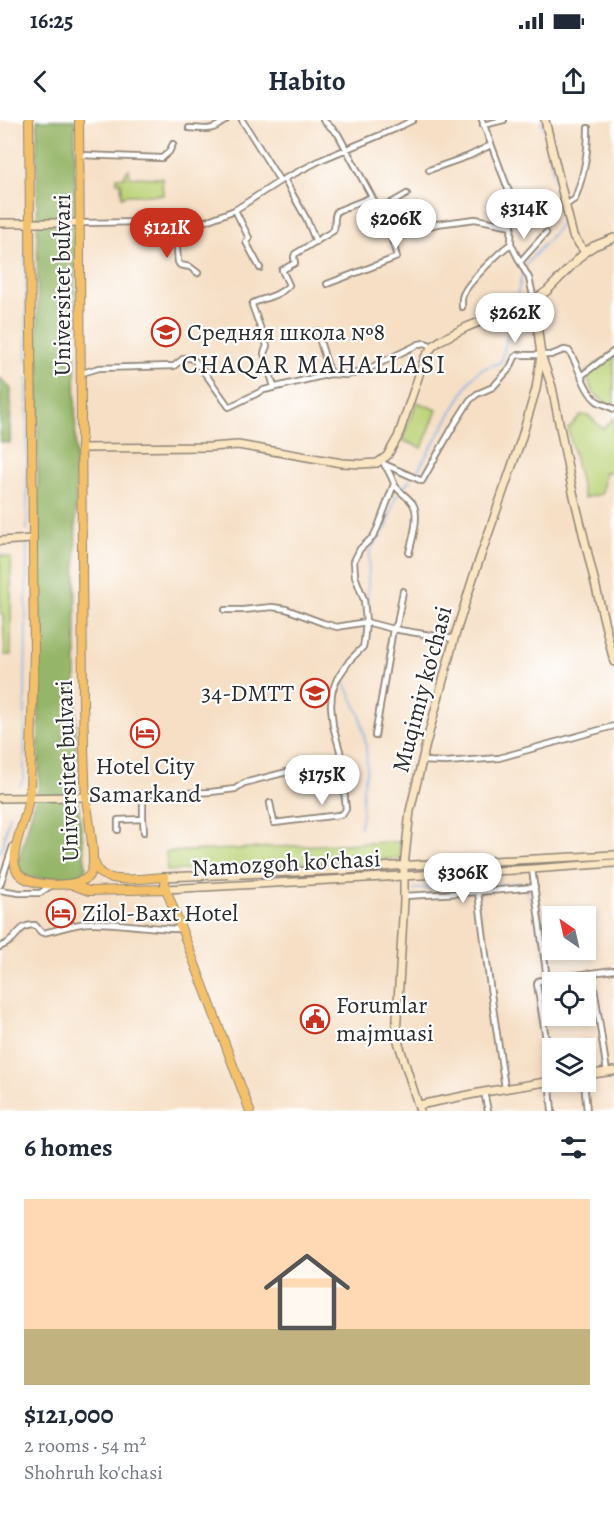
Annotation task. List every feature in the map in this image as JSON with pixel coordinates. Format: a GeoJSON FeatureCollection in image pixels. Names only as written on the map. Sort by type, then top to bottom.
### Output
{"type":"FeatureCollection","features":[{"type":"Feature","properties":{"kind":"main road","name":"Universitet bulvari"},"geometry":{"type":"LineString","coordinates":[[30,120],[34,651],[28,798],[14,857],[15,868],[21,878],[42,884],[70,884],[87,878],[92,871],[93,858],[86,797],[83,702],[79,120]]}},
{"type":"Feature","properties":{"kind":"main road"},"geometry":{"type":"LineString","coordinates":[[545,120],[573,236],[585,252]]}},
{"type":"Feature","properties":{"kind":"main road"},"geometry":{"type":"LineString","coordinates":[[0,223],[81,223]]}},
{"type":"Feature","properties":{"kind":"main road"},"geometry":{"type":"LineString","coordinates":[[81,448],[238,445],[342,463],[382,463],[398,437],[425,357],[433,346],[467,327],[534,300],[547,291],[585,252],[614,238]]}},
{"type":"Feature","properties":{"kind":"main road"},"geometry":{"type":"LineString","coordinates":[[534,300],[541,355],[552,387],[572,488],[614,662]]}},
{"type":"Feature","properties":{"kind":"main road","name":"Muqimiy ko'chasi"},"geometry":{"type":"LineString","coordinates":[[419,1108],[396,1035],[404,866],[410,811],[454,639],[472,578],[521,440],[536,389],[541,355]]}},
{"type":"Feature","properties":{"kind":"main road"},"geometry":{"type":"LineString","coordinates":[[0,542],[32,539]]}},
{"type":"Feature","properties":{"kind":"main road"},"geometry":{"type":"LineString","coordinates":[[0,798],[86,797]]}},
{"type":"Feature","properties":{"kind":"main road","name":"Namozgoh ko'chasi"},"geometry":{"type":"LineString","coordinates":[[93,858],[98,872],[115,880],[293,873],[614,855]]}},
{"type":"Feature","properties":{"kind":"main road","name":"Namozgoh ko'chasi"},"geometry":{"type":"LineString","coordinates":[[70,884],[89,891],[166,889],[614,863]]}},
{"type":"Feature","properties":{"kind":"main road"},"geometry":{"type":"LineString","coordinates":[[292,883],[293,873]]}},
{"type":"Feature","properties":{"kind":"main road"},"geometry":{"type":"LineString","coordinates":[[164,877],[166,889],[249,1111]]}},
{"type":"Feature","properties":{"kind":"main road"},"geometry":{"type":"LineString","coordinates":[[596,1073],[611,1071]]}},
{"type":"Feature","properties":{"kind":"main road"},"geometry":{"type":"LineString","coordinates":[[419,1108],[484,1092],[542,1082]]}},
{"type":"Feature","properties":{"kind":"street"},"geometry":{"type":"LineString","coordinates":[[189,128],[217,128],[226,120]]}},
{"type":"Feature","properties":{"kind":"street"},"geometry":{"type":"LineString","coordinates":[[242,120],[306,218],[316,242]]}},
{"type":"Feature","properties":{"kind":"street"},"geometry":{"type":"LineString","coordinates":[[323,120],[338,134],[379,210],[397,256],[327,284]]}},
{"type":"Feature","properties":{"kind":"street"},"geometry":{"type":"LineString","coordinates":[[81,223],[206,221],[235,210],[282,180],[323,159],[414,120]]}},
{"type":"Feature","properties":{"kind":"street"},"geometry":{"type":"LineString","coordinates":[[504,120],[482,122],[511,197],[512,244],[531,282],[534,300]]}},
{"type":"Feature","properties":{"kind":"street"},"geometry":{"type":"LineString","coordinates":[[566,205],[575,199],[585,169],[588,128]]}},
{"type":"Feature","properties":{"kind":"street"},"geometry":{"type":"LineString","coordinates":[[81,155],[162,158],[173,144]]}},
{"type":"Feature","properties":{"kind":"street"},"geometry":{"type":"LineString","coordinates":[[429,170],[469,156],[490,145]]}},
{"type":"Feature","properties":{"kind":"street"},"geometry":{"type":"LineString","coordinates":[[379,210],[407,194]]}},
{"type":"Feature","properties":{"kind":"street"},"geometry":{"type":"LineString","coordinates":[[274,387],[264,353],[267,346],[253,303],[287,288],[289,285],[282,270],[296,264],[295,254],[335,229],[333,221],[337,211],[372,197]]}},
{"type":"Feature","properties":{"kind":"street"},"geometry":{"type":"LineString","coordinates":[[235,210],[249,238],[246,242],[260,268]]}},
{"type":"Feature","properties":{"kind":"street"},"geometry":{"type":"LineString","coordinates":[[392,239],[437,224],[474,219],[512,226]]}},
{"type":"Feature","properties":{"kind":"street"},"geometry":{"type":"LineString","coordinates":[[175,221],[178,262],[198,273]]}},
{"type":"Feature","properties":{"kind":"street"},"geometry":{"type":"LineString","coordinates":[[522,267],[546,233]]}},
{"type":"Feature","properties":{"kind":"street"},"geometry":{"type":"LineString","coordinates":[[462,307],[464,292],[505,247],[512,244]]}},
{"type":"Feature","properties":{"kind":"street"},"geometry":{"type":"LineString","coordinates":[[317,330],[330,374]]}},
{"type":"Feature","properties":{"kind":"street"},"geometry":{"type":"LineString","coordinates":[[82,373],[99,368],[174,366],[184,358],[190,358],[197,363],[229,406],[274,387],[330,374],[346,375],[362,372],[419,344],[425,343],[433,346]]}},
{"type":"Feature","properties":{"kind":"street"},"geometry":{"type":"LineString","coordinates":[[382,463],[422,481],[473,397],[493,387],[518,355],[551,355],[564,350],[569,351],[580,376],[593,397],[598,402],[614,409]]}},
{"type":"Feature","properties":{"kind":"street"},"geometry":{"type":"LineString","coordinates":[[580,376],[614,351]]}},
{"type":"Feature","properties":{"kind":"street"},"geometry":{"type":"LineString","coordinates":[[382,463],[392,476],[394,484],[413,504],[416,513],[409,553]]}},
{"type":"Feature","properties":{"kind":"street"},"geometry":{"type":"LineString","coordinates":[[270,803],[274,823],[343,814],[346,809],[340,751],[333,726],[332,692],[337,679],[350,660],[363,647],[366,622],[363,595],[356,576],[354,561],[360,549],[373,537],[394,484]]}},
{"type":"Feature","properties":{"kind":"street"},"geometry":{"type":"LineString","coordinates":[[375,736],[393,629],[397,624],[403,591]]}},
{"type":"Feature","properties":{"kind":"street"},"geometry":{"type":"LineString","coordinates":[[225,610],[272,607],[286,609],[337,627],[366,622],[454,639]]}},
{"type":"Feature","properties":{"kind":"street"},"geometry":{"type":"LineString","coordinates":[[422,761],[446,762],[499,758],[614,726]]}},
{"type":"Feature","properties":{"kind":"street"},"geometry":{"type":"LineString","coordinates":[[86,797],[211,792],[235,789],[253,780],[287,772],[341,766]]}},
{"type":"Feature","properties":{"kind":"street"},"geometry":{"type":"LineString","coordinates":[[143,803],[144,832]]}},
{"type":"Feature","properties":{"kind":"street"},"geometry":{"type":"LineString","coordinates":[[118,830],[118,820],[143,819]]}},
{"type":"Feature","properties":{"kind":"street"},"geometry":{"type":"LineString","coordinates":[[0,885],[14,843],[20,834]]}},
{"type":"Feature","properties":{"kind":"street"},"geometry":{"type":"LineString","coordinates":[[532,869],[532,887],[546,972]]}},
{"type":"Feature","properties":{"kind":"street"},"geometry":{"type":"LineString","coordinates":[[474,872],[505,1088]]}},
{"type":"Feature","properties":{"kind":"street"},"geometry":{"type":"LineString","coordinates":[[0,891],[40,893],[53,884]]}},
{"type":"Feature","properties":{"kind":"street"},"geometry":{"type":"LineString","coordinates":[[404,896],[477,888],[532,887]]}},
{"type":"Feature","properties":{"kind":"street"},"geometry":{"type":"LineString","coordinates":[[0,947],[10,942],[21,928],[30,925],[35,925],[43,933],[88,923],[117,923],[181,929]]}},
{"type":"Feature","properties":{"kind":"street"},"geometry":{"type":"LineString","coordinates":[[596,973],[614,970]]}},
{"type":"Feature","properties":{"kind":"street"},"geometry":{"type":"LineString","coordinates":[[542,980],[537,984],[542,1018]]}},
{"type":"Feature","properties":{"kind":"street"},"geometry":{"type":"LineString","coordinates":[[596,994],[611,1071]]}},
{"type":"Feature","properties":{"kind":"street"},"geometry":{"type":"LineString","coordinates":[[484,1092],[488,1111]]}},
{"type":"Feature","properties":{"kind":"street"},"geometry":{"type":"LineString","coordinates":[[551,1092],[552,1111]]}},
{"type":"Feature","properties":{"kind":"street"},"geometry":{"type":"LineString","coordinates":[[585,1092],[587,1111]]}},
{"type":"Feature","properties":{"kind":"green space"},"geometry":{"type":"Polygon","coordinates":[[[37,120],[75,120],[76,785],[86,868],[80,875],[64,878],[30,878],[25,876],[18,863],[39,785],[37,120]]]}},
{"type":"Feature","properties":{"kind":"green space"},"geometry":{"type":"Polygon","coordinates":[[[129,169],[130,177],[162,178],[163,195],[126,195],[122,197],[121,182],[117,182],[117,177],[125,177],[129,169]]]}},
{"type":"Feature","properties":{"kind":"green space"},"geometry":{"type":"Polygon","coordinates":[[[614,351],[614,406],[594,394],[586,372],[614,351]]]}},
{"type":"Feature","properties":{"kind":"green space"},"geometry":{"type":"Polygon","coordinates":[[[0,378],[11,389],[10,443],[0,442],[0,378]]]}},
{"type":"Feature","properties":{"kind":"green space"},"geometry":{"type":"Polygon","coordinates":[[[417,402],[437,410],[422,448],[402,440],[417,402]]]}},
{"type":"Feature","properties":{"kind":"green space"},"geometry":{"type":"Polygon","coordinates":[[[581,415],[589,416],[603,429],[614,418],[614,471],[605,472],[602,494],[584,498],[568,429],[581,415]]]}},
{"type":"Feature","properties":{"kind":"green space"},"geometry":{"type":"Polygon","coordinates":[[[0,555],[11,558],[11,655],[5,655],[3,614],[0,613],[0,555]]]}},
{"type":"Feature","properties":{"kind":"green space"},"geometry":{"type":"Polygon","coordinates":[[[400,842],[399,859],[167,871],[166,852],[400,842]]]}},
{"type":"Feature","properties":{"kind":"waterway"},"geometry":{"type":"LineString","coordinates":[[541,120],[544,129]]}},
{"type":"Feature","properties":{"kind":"waterway"},"geometry":{"type":"LineString","coordinates":[[525,266],[564,219],[546,140]]}},
{"type":"Feature","properties":{"kind":"waterway"},"geometry":{"type":"LineString","coordinates":[[25,240],[27,362]]}},
{"type":"Feature","properties":{"kind":"waterway"},"geometry":{"type":"LineString","coordinates":[[515,304],[523,270]]}},
{"type":"Feature","properties":{"kind":"waterway"},"geometry":{"type":"LineString","coordinates":[[540,308],[543,305]]}},
{"type":"Feature","properties":{"kind":"waterway"},"geometry":{"type":"LineString","coordinates":[[415,475],[471,379],[480,370],[501,362],[512,316]]}},
{"type":"Feature","properties":{"kind":"waterway"},"geometry":{"type":"LineString","coordinates":[[27,377],[27,530]]}},
{"type":"Feature","properties":{"kind":"waterway"},"geometry":{"type":"LineString","coordinates":[[403,488],[410,480]]}},
{"type":"Feature","properties":{"kind":"waterway"},"geometry":{"type":"LineString","coordinates":[[367,613],[370,550],[387,526],[398,494]]}},
{"type":"Feature","properties":{"kind":"waterway"},"geometry":{"type":"LineString","coordinates":[[20,786],[24,778],[27,544]]}},
{"type":"Feature","properties":{"kind":"waterway"},"geometry":{"type":"LineString","coordinates":[[360,827],[367,770],[366,744],[360,715],[343,679],[354,662],[363,654],[368,628]]}},
{"type":"Feature","properties":{"kind":"waterway"},"geometry":{"type":"LineString","coordinates":[[0,852],[9,815]]}},
{"type":"Feature","properties":{"kind":"waterway"},"geometry":{"type":"LineString","coordinates":[[480,885],[521,883],[522,886]]}},
{"type":"Feature","properties":{"kind":"waterway"},"geometry":{"type":"LineString","coordinates":[[414,889],[472,886]]}},
{"type":"Feature","properties":{"kind":"waterway"},"geometry":{"type":"LineString","coordinates":[[525,890],[530,899]]}},
{"type":"Feature","properties":{"kind":"place","name":"Средняя школа №8"},"geometry":{"type":"Point","coordinates":[166,332]}},
{"type":"Feature","properties":{"kind":"place","name":"34-DMTT"},"geometry":{"type":"Point","coordinates":[315,693]}},
{"type":"Feature","properties":{"kind":"place","name":"Hotel City Samarkand"},"geometry":{"type":"Point","coordinates":[145,733]}},
{"type":"Feature","properties":{"kind":"place","name":"Zilol-Baxt Hotel"},"geometry":{"type":"Point","coordinates":[61,913]}},
{"type":"Feature","properties":{"kind":"place","name":"Forumlar majmuasi"},"geometry":{"type":"Point","coordinates":[315,1019]}},
{"type":"Feature","properties":{"kind":"district","name":"CHAQAR MAHALLASI"},"geometry":{"type":"Point","coordinates":[314,364]}}]}
